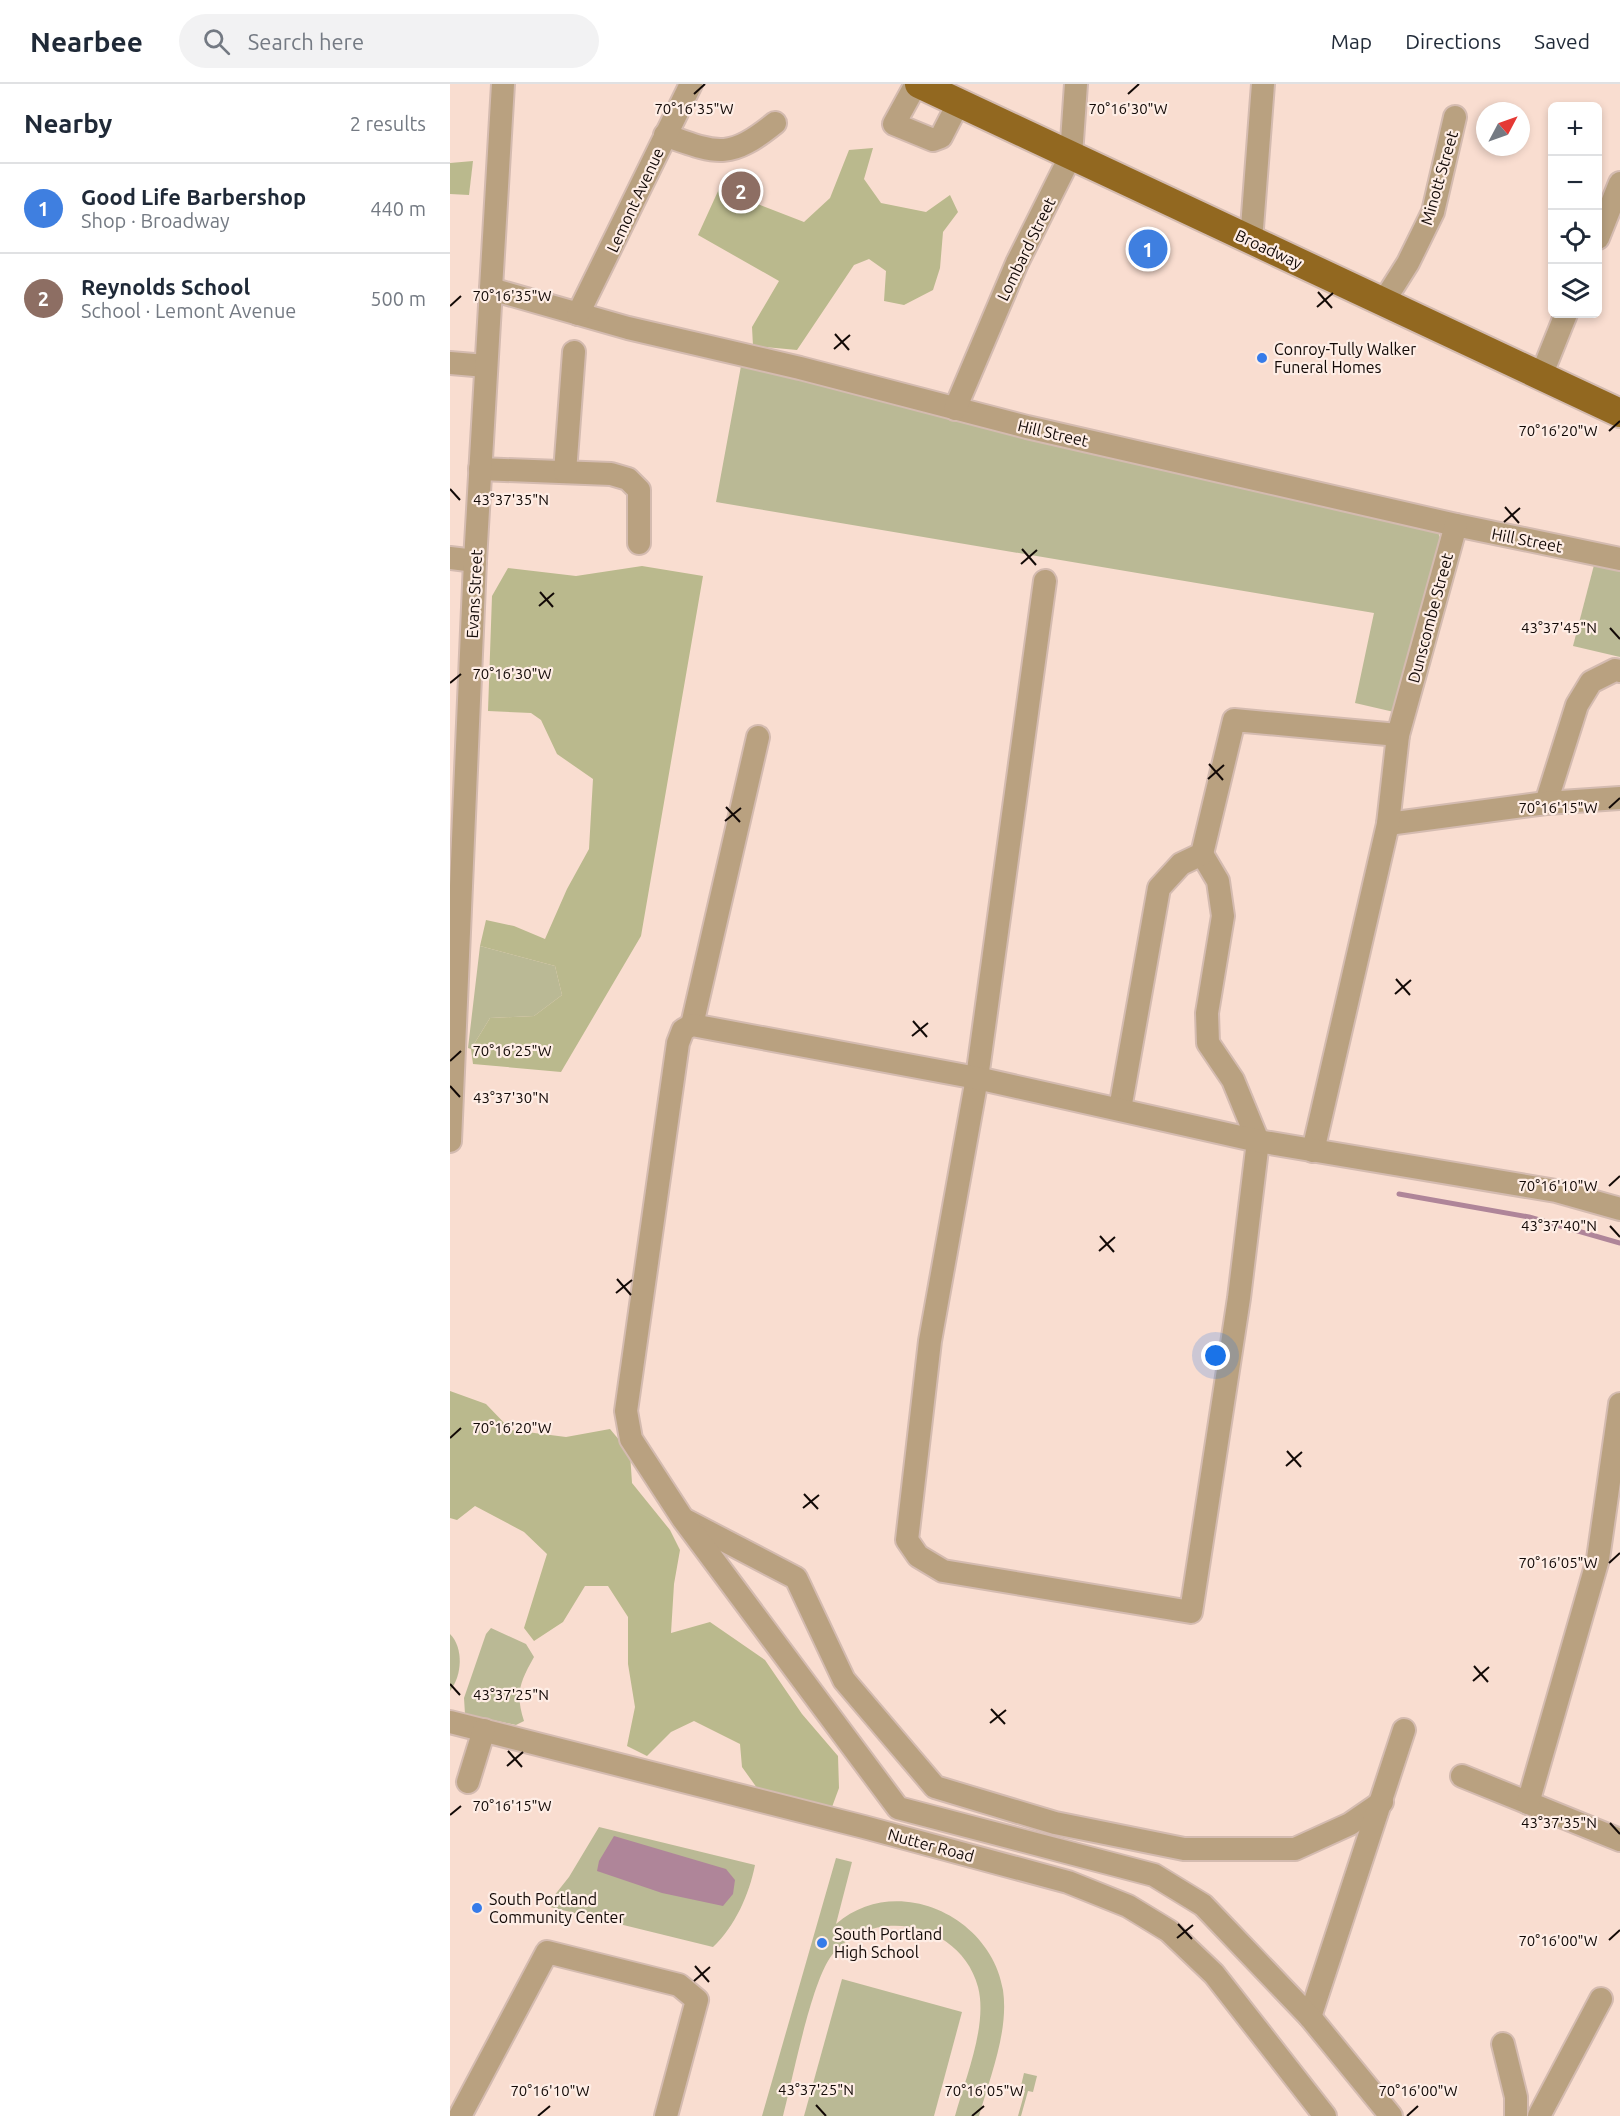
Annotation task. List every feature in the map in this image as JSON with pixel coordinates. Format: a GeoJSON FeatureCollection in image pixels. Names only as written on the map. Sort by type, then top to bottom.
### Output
{"type":"FeatureCollection","features":[{"type":"Feature","properties":{"kind":"main road","name":"Broadway"},"geometry":{"type":"LineString","coordinates":[[924,85],[1620,413]]}},
{"type":"Feature","properties":{"kind":"street","name":"Evans Street"},"geometry":{"type":"LineString","coordinates":[[450,1141],[456,830],[475,561],[503,84]]}},
{"type":"Feature","properties":{"kind":"street","name":"Lemont Avenue"},"geometry":{"type":"LineString","coordinates":[[578,314],[691,84]]}},
{"type":"Feature","properties":{"kind":"street","name":"Lombard Street"},"geometry":{"type":"LineString","coordinates":[[955,409],[1017,263],[1071,154],[1076,84]]}},
{"type":"Feature","properties":{"kind":"street"},"geometry":{"type":"LineString","coordinates":[[1251,240],[1263,84]]}},
{"type":"Feature","properties":{"kind":"street"},"geometry":{"type":"LineString","coordinates":[[924,85],[894,124],[933,140],[941,137],[958,102]]}},
{"type":"Feature","properties":{"kind":"street","name":"Minott Street"},"geometry":{"type":"LineString","coordinates":[[1383,301],[1408,263],[1433,212],[1455,117]]}},
{"type":"Feature","properties":{"kind":"street"},"geometry":{"type":"LineString","coordinates":[[665,135],[705,149],[722,152],[739,147],[775,123]]}},
{"type":"Feature","properties":{"kind":"street"},"geometry":{"type":"LineString","coordinates":[[1602,229],[1619,189]]}},
{"type":"Feature","properties":{"kind":"street","name":"Hill Street"},"geometry":{"type":"LineString","coordinates":[[490,289],[578,314],[800,368],[955,409],[1456,525],[1620,559]]}},
{"type":"Feature","properties":{"kind":"street"},"geometry":{"type":"LineString","coordinates":[[1541,376],[1564,318]]}},
{"type":"Feature","properties":{"kind":"street"},"geometry":{"type":"LineString","coordinates":[[565,472],[574,352]]}},
{"type":"Feature","properties":{"kind":"street"},"geometry":{"type":"LineString","coordinates":[[450,363],[486,366]]}},
{"type":"Feature","properties":{"kind":"street"},"geometry":{"type":"LineString","coordinates":[[480,469],[611,474],[628,479],[639,490],[639,543]]}},
{"type":"Feature","properties":{"kind":"street","name":"Dunscombe Street"},"geometry":{"type":"LineString","coordinates":[[1313,1150],[1388,824],[1398,735],[1456,525]]}},
{"type":"Feature","properties":{"kind":"street"},"geometry":{"type":"LineString","coordinates":[[450,558],[475,561]]}},
{"type":"Feature","properties":{"kind":"street"},"geometry":{"type":"LineString","coordinates":[[1045,581],[977,1078],[930,1341],[907,1540],[918,1556],[943,1571],[1191,1612],[1239,1298],[1258,1141],[1233,1080],[1208,1043],[1207,1013],[1223,916],[1218,881],[1202,854],[1234,720],[1398,735]]}},
{"type":"Feature","properties":{"kind":"street"},"geometry":{"type":"LineString","coordinates":[[1546,803],[1577,705],[1591,681],[1616,670],[1620,671]]}},
{"type":"Feature","properties":{"kind":"street"},"geometry":{"type":"LineString","coordinates":[[758,737],[692,1024],[683,1030],[678,1043],[626,1411],[631,1439],[683,1519],[898,1808],[1154,1875],[1203,1905],[1310,2017],[1391,2116]]}},
{"type":"Feature","properties":{"kind":"street"},"geometry":{"type":"LineString","coordinates":[[1388,824],[1546,803],[1620,798]]}},
{"type":"Feature","properties":{"kind":"street"},"geometry":{"type":"LineString","coordinates":[[1119,1108],[1160,888],[1181,864],[1202,854]]}},
{"type":"Feature","properties":{"kind":"street"},"geometry":{"type":"LineString","coordinates":[[692,1024],[977,1078],[1258,1141],[1556,1191],[1620,1209]]}},
{"type":"Feature","properties":{"kind":"street"},"geometry":{"type":"LineString","coordinates":[[1528,1803],[1598,1559],[1619,1418]]}},
{"type":"Feature","properties":{"kind":"street"},"geometry":{"type":"LineString","coordinates":[[683,1519],[796,1578],[844,1680],[935,1787],[1055,1823],[1184,1849],[1294,1849],[1350,1824],[1382,1802]]}},
{"type":"Feature","properties":{"kind":"street","name":"Nutter Road"},"geometry":{"type":"LineString","coordinates":[[450,1722],[767,1802],[1068,1882],[1128,1906],[1169,1931],[1214,1974],[1325,2116]]}},
{"type":"Feature","properties":{"kind":"street"},"geometry":{"type":"LineString","coordinates":[[468,1782],[484,1730]]}},
{"type":"Feature","properties":{"kind":"street"},"geometry":{"type":"LineString","coordinates":[[1310,2017],[1404,1730]]}},
{"type":"Feature","properties":{"kind":"street"},"geometry":{"type":"LineString","coordinates":[[1462,1776],[1620,1840]]}},
{"type":"Feature","properties":{"kind":"street"},"geometry":{"type":"LineString","coordinates":[[460,2116],[489,2076],[531,1993],[547,1952],[554,1952],[679,1985],[697,2000],[666,2116]]}},
{"type":"Feature","properties":{"kind":"street"},"geometry":{"type":"LineString","coordinates":[[1539,2116],[1601,1999]]}},
{"type":"Feature","properties":{"kind":"street"},"geometry":{"type":"LineString","coordinates":[[1503,2044],[1516,2097],[1516,2116]]}},
{"type":"Feature","properties":{"kind":"green space"},"geometry":{"type":"Polygon","coordinates":[[[741,366],[1239,488],[1438,532],[1441,541],[1394,712],[1355,703],[1374,613],[716,502],[741,366]]]}},
{"type":"Feature","properties":{"kind":"green space"},"geometry":{"type":"Polygon","coordinates":[[[1594,565],[1620,570],[1620,657],[1573,646],[1594,565]]]}},
{"type":"Feature","properties":{"kind":"green space"},"geometry":{"type":"Polygon","coordinates":[[[480,946],[555,966],[562,995],[534,1016],[490,1018],[471,1049],[468,1048],[480,946]]]}},
{"type":"Feature","properties":{"kind":"green space"},"geometry":{"type":"Polygon","coordinates":[[[491,1628],[526,1644],[534,1657],[520,1688],[520,1703],[524,1721],[516,1725],[465,1714],[464,1698],[486,1634],[491,1628]]]}},
{"type":"Feature","properties":{"kind":"green space"},"geometry":{"type":"Polygon","coordinates":[[[450,1634],[458,1647],[460,1662],[457,1678],[450,1691],[450,1634]]]}},
{"type":"Feature","properties":{"kind":"green space"},"geometry":{"type":"Polygon","coordinates":[[[599,1827],[755,1865],[740,1909],[721,1939],[713,1947],[546,1906],[569,1877],[599,1827]]]}},
{"type":"Feature","properties":{"kind":"green space"},"geometry":{"type":"Polygon","coordinates":[[[836,1858],[852,1862],[836,1924],[860,1909],[885,1902],[912,1902],[937,1909],[960,1922],[980,1941],[995,1963],[1003,1990],[1003,2022],[997,2054],[979,2116],[955,2116],[974,2052],[980,2018],[978,1987],[969,1965],[954,1948],[935,1935],[914,1928],[892,1926],[870,1929],[850,1939],[832,1955],[824,1968],[810,2008],[783,2116],[762,2116],[836,1858]]]}},
{"type":"Feature","properties":{"kind":"green space"},"geometry":{"type":"Polygon","coordinates":[[[842,1979],[962,2012],[934,2116],[804,2116],[842,1979]]]}},
{"type":"Feature","properties":{"kind":"green space"},"geometry":{"type":"Polygon","coordinates":[[[1024,2073],[1037,2076],[1033,2092],[1028,2091],[1021,2116],[1018,2116],[1025,2091],[1020,2090],[1024,2073]]]}},
{"type":"Feature","properties":{"kind":"shaded area"},"geometry":{"type":"Polygon","coordinates":[[[873,148],[864,179],[881,203],[926,212],[950,195],[958,212],[943,232],[940,268],[933,290],[904,305],[884,301],[886,271],[869,259],[854,265],[797,350],[753,346],[752,327],[779,281],[698,235],[719,189],[804,222],[830,198],[849,150],[873,148]]]}},
{"type":"Feature","properties":{"kind":"shaded area"},"geometry":{"type":"Polygon","coordinates":[[[473,161],[469,195],[450,194],[450,163],[473,161]]]}},
{"type":"Feature","properties":{"kind":"shaded area"},"geometry":{"type":"Polygon","coordinates":[[[642,566],[703,576],[641,936],[561,1072],[473,1064],[471,1049],[490,1018],[534,1016],[562,995],[555,966],[480,946],[486,920],[514,926],[545,939],[567,889],[589,849],[593,779],[557,754],[541,720],[531,713],[488,711],[492,596],[508,568],[576,576],[642,566]]]}},
{"type":"Feature","properties":{"kind":"shaded area"},"geometry":{"type":"Polygon","coordinates":[[[450,1391],[486,1404],[511,1430],[566,1437],[610,1429],[630,1453],[632,1483],[670,1530],[680,1550],[674,1584],[671,1633],[710,1622],[765,1660],[802,1714],[838,1756],[839,1788],[832,1807],[767,1802],[742,1767],[740,1744],[694,1721],[671,1732],[647,1756],[627,1746],[635,1707],[628,1664],[628,1617],[608,1586],[585,1586],[563,1622],[534,1641],[524,1628],[547,1554],[524,1532],[475,1506],[457,1520],[450,1518],[450,1391]]]}},
{"type":"Feature","properties":{"kind":"shaded area"},"geometry":{"type":"Polygon","coordinates":[[[614,1836],[726,1869],[735,1880],[733,1894],[723,1906],[662,1893],[597,1871],[599,1861],[614,1836]]]}},
{"type":"Feature","properties":{"kind":"waterway"},"geometry":{"type":"LineString","coordinates":[[1399,1194],[1529,1217],[1620,1243]]}},
{"type":"Feature","properties":{"kind":"place","name":"Reynolds School"},"geometry":{"type":"Point","coordinates":[741,191]}},
{"type":"Feature","properties":{"kind":"place","name":"Good Life Barbershop"},"geometry":{"type":"Point","coordinates":[1148,249]}},
{"type":"Feature","properties":{"kind":"place","name":"Conroy-Tully Walker Funeral Homes"},"geometry":{"type":"Point","coordinates":[1262,358]}},
{"type":"Feature","properties":{"kind":"place","name":"South Portland Community Center"},"geometry":{"type":"Point","coordinates":[477,1908]}},
{"type":"Feature","properties":{"kind":"place","name":"South Portland High School"},"geometry":{"type":"Point","coordinates":[822,1943]}}]}
